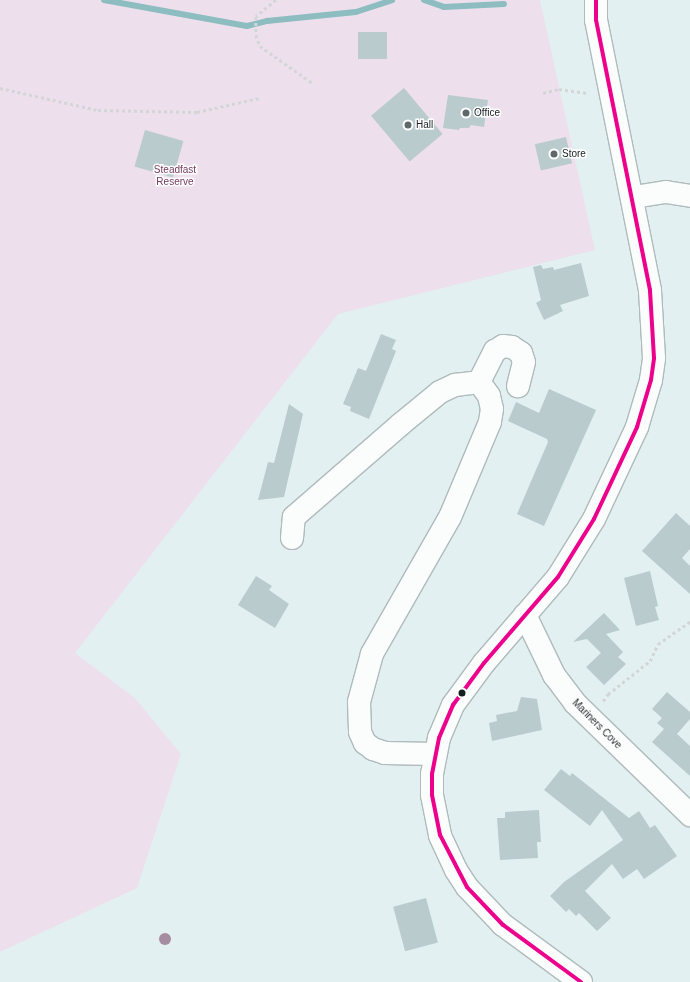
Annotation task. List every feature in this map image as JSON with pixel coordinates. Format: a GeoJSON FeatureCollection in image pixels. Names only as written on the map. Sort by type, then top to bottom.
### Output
{"type":"FeatureCollection","features":[{"type":"Feature","properties":{"kind":"street"},"geometry":{"type":"LineString","coordinates":[[581,982],[504,925],[484,907],[456,870],[440,835],[432,795],[435,754],[445,722],[465,687],[558,576],[594,519],[636,427],[651,380],[654,358],[654,322],[634,197],[611,96],[596,20],[596,0]]}},
{"type":"Feature","properties":{"kind":"street"},"geometry":{"type":"LineString","coordinates":[[634,197],[666,192],[690,196]]}},
{"type":"Feature","properties":{"kind":"street"},"geometry":{"type":"LineString","coordinates":[[479,382],[495,351],[503,346],[512,347],[521,353],[524,362],[518,386]]}},
{"type":"Feature","properties":{"kind":"street"},"geometry":{"type":"LineString","coordinates":[[292,538],[294,517],[440,392],[455,385],[470,381],[479,382],[490,396],[492,409],[490,422],[450,517],[372,654],[359,702],[360,732],[365,743],[373,749],[385,753],[435,754]]}},
{"type":"Feature","properties":{"kind":"street","name":"Mariners Cove"},"geometry":{"type":"LineString","coordinates":[[525,616],[554,675],[591,720],[690,815]]}},
{"type":"Feature","properties":{"kind":"path"},"geometry":{"type":"LineString","coordinates":[[276,0],[256,17],[256,29],[260,46],[314,84]]}},
{"type":"Feature","properties":{"kind":"path"},"geometry":{"type":"LineString","coordinates":[[0,88],[98,110],[197,112],[259,98]]}},
{"type":"Feature","properties":{"kind":"path"},"geometry":{"type":"LineString","coordinates":[[543,93],[559,89],[611,96]]}},
{"type":"Feature","properties":{"kind":"path"},"geometry":{"type":"LineString","coordinates":[[591,720],[608,694],[650,661],[658,644],[690,622]]}},
{"type":"Feature","properties":{"kind":"green space","name":"Steadfast Reserve"},"geometry":{"type":"Polygon","coordinates":[[[0,0],[540,0],[595,250],[338,314],[75,653],[135,698],[181,754],[137,888],[0,952],[0,0]]]}},
{"type":"Feature","properties":{"kind":"building"},"geometry":{"type":"Polygon","coordinates":[[[358,32],[387,32],[387,59],[358,59],[358,32]]]}},
{"type":"Feature","properties":{"kind":"building","name":"Hall"},"geometry":{"type":"Polygon","coordinates":[[[404,88],[443,134],[410,162],[371,116],[404,88]]]}},
{"type":"Feature","properties":{"kind":"building","name":"Office"},"geometry":{"type":"Polygon","coordinates":[[[448,95],[488,100],[484,127],[471,125],[469,128],[460,128],[459,130],[443,128],[448,95]]]}},
{"type":"Feature","properties":{"kind":"building"},"geometry":{"type":"Polygon","coordinates":[[[145,130],[183,141],[173,178],[135,167],[145,130]]]}},
{"type":"Feature","properties":{"kind":"building","name":"Store"},"geometry":{"type":"Polygon","coordinates":[[[566,137],[572,163],[541,171],[535,144],[566,137]]]}},
{"type":"Feature","properties":{"kind":"building"},"geometry":{"type":"Polygon","coordinates":[[[581,263],[589,296],[560,305],[563,311],[544,320],[536,303],[541,300],[533,267],[541,265],[543,269],[553,267],[554,270],[581,263]]]}},
{"type":"Feature","properties":{"kind":"building"},"geometry":{"type":"Polygon","coordinates":[[[381,334],[396,340],[392,349],[396,351],[369,419],[350,411],[351,407],[343,404],[358,368],[366,371],[381,334]]]}},
{"type":"Feature","properties":{"kind":"building"},"geometry":{"type":"Polygon","coordinates":[[[549,389],[596,410],[544,526],[517,514],[548,442],[547,439],[508,421],[516,402],[539,413],[549,389]]]}},
{"type":"Feature","properties":{"kind":"building"},"geometry":{"type":"Polygon","coordinates":[[[289,404],[303,414],[284,497],[258,500],[268,462],[274,463],[289,404]]]}},
{"type":"Feature","properties":{"kind":"building"},"geometry":{"type":"Polygon","coordinates":[[[676,513],[690,526],[690,549],[682,558],[690,566],[690,594],[642,551],[676,513]]]}},
{"type":"Feature","properties":{"kind":"building"},"geometry":{"type":"Polygon","coordinates":[[[650,571],[658,606],[655,607],[659,620],[636,626],[624,578],[650,571]]]}},
{"type":"Feature","properties":{"kind":"building"},"geometry":{"type":"Polygon","coordinates":[[[256,576],[272,586],[269,590],[289,604],[275,628],[238,605],[256,576]]]}},
{"type":"Feature","properties":{"kind":"building"},"geometry":{"type":"Polygon","coordinates":[[[604,613],[620,630],[606,634],[623,652],[618,657],[626,664],[604,685],[586,667],[601,653],[587,639],[573,642],[604,613]]]}},
{"type":"Feature","properties":{"kind":"building"},"geometry":{"type":"Polygon","coordinates":[[[667,692],[690,712],[690,719],[677,734],[690,746],[690,776],[652,742],[664,729],[657,723],[662,718],[652,709],[667,692]]]}},
{"type":"Feature","properties":{"kind":"building"},"geometry":{"type":"Polygon","coordinates":[[[521,697],[537,699],[542,730],[492,741],[489,723],[497,721],[496,715],[517,711],[521,697]]]}},
{"type":"Feature","properties":{"kind":"building"},"geometry":{"type":"Polygon","coordinates":[[[561,769],[570,776],[572,773],[629,818],[639,811],[650,828],[655,825],[677,856],[644,879],[637,869],[623,879],[612,864],[585,891],[611,918],[597,931],[579,913],[576,916],[569,909],[566,912],[550,896],[564,882],[623,840],[602,810],[590,826],[544,790],[561,769]]]}},
{"type":"Feature","properties":{"kind":"building"},"geometry":{"type":"Polygon","coordinates":[[[539,810],[541,842],[537,842],[538,858],[500,860],[497,818],[505,818],[505,812],[539,810]]]}},
{"type":"Feature","properties":{"kind":"building"},"geometry":{"type":"Polygon","coordinates":[[[426,898],[438,942],[405,951],[393,907],[426,898]]]}},
{"type":"Feature","properties":{"kind":"waterway"},"geometry":{"type":"LineString","coordinates":[[104,0],[247,26],[267,21],[356,12],[392,0]]}},
{"type":"Feature","properties":{"kind":"waterway"},"geometry":{"type":"LineString","coordinates":[[424,0],[444,7],[504,4]]}},
{"type":"Feature","properties":{"kind":"transit line"},"geometry":{"type":"LineString","coordinates":[[581,982],[503,925],[467,887],[440,835],[432,795],[432,774],[439,738],[453,705],[484,663],[558,577],[594,519],[637,427],[651,380],[654,358],[650,290],[596,20],[596,0]]}},
{"type":"Feature","properties":{"kind":"place","name":"Office"},"geometry":{"type":"Point","coordinates":[466,113]}},
{"type":"Feature","properties":{"kind":"place","name":"Hall"},"geometry":{"type":"Point","coordinates":[408,125]}},
{"type":"Feature","properties":{"kind":"place","name":"Store"},"geometry":{"type":"Point","coordinates":[554,154]}}]}
